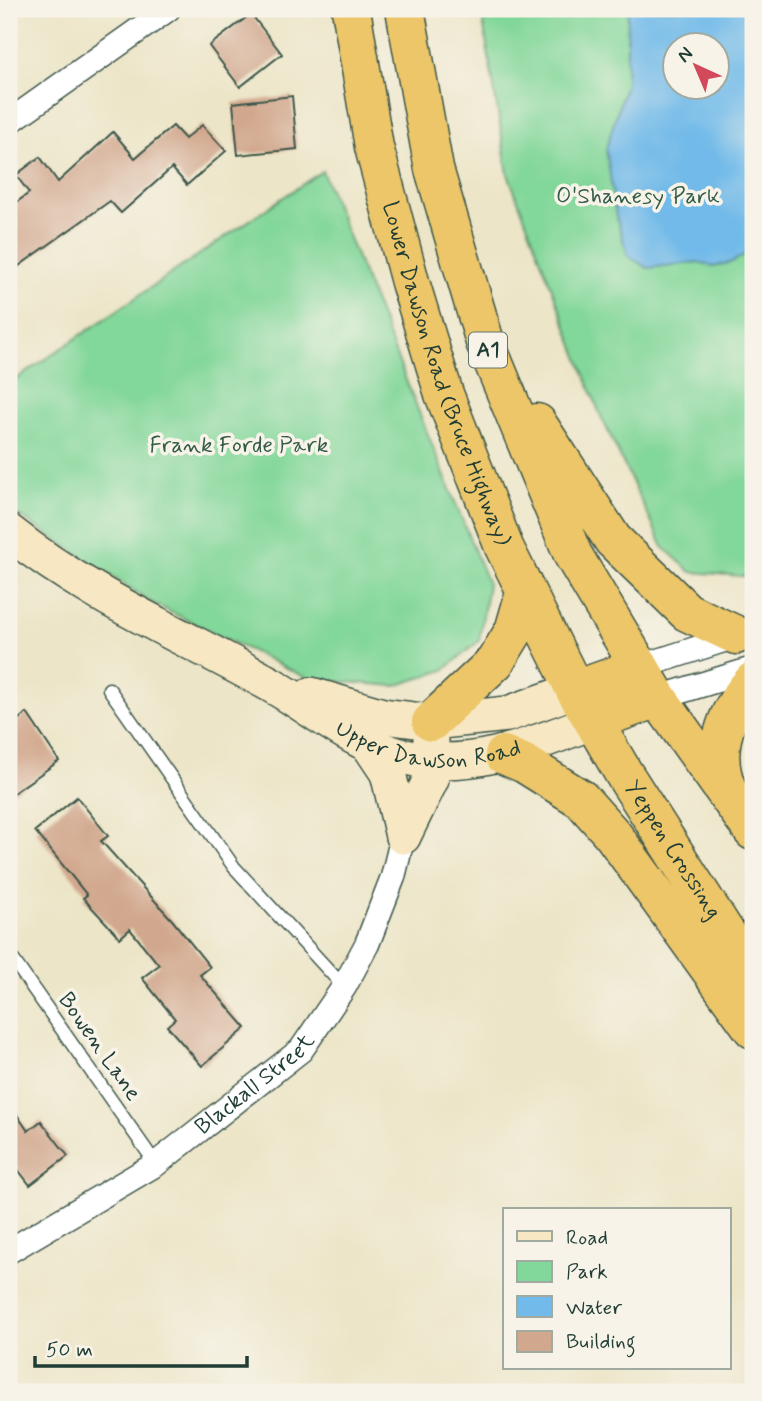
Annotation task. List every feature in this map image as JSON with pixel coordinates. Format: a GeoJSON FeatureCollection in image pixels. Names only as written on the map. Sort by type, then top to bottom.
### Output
{"type":"FeatureCollection","features":[{"type":"Feature","properties":{"kind":"highway","name":"Lower Dawson Road (Bruce Highway)"},"geometry":{"type":"LineString","coordinates":[[351,9],[374,147],[444,394],[525,593],[584,706]]}},
{"type":"Feature","properties":{"kind":"highway","name":"Lower Dawson Road (Bruce Highway)"},"geometry":{"type":"LineString","coordinates":[[405,9],[434,169],[485,342],[573,555],[649,683]]}},
{"type":"Feature","properties":{"kind":"highway"},"geometry":{"type":"LineString","coordinates":[[485,342],[613,540],[687,612],[745,634]]}},
{"type":"Feature","properties":{"kind":"highway"},"geometry":{"type":"LineString","coordinates":[[431,722],[495,662],[514,631],[525,593]]}},
{"type":"Feature","properties":{"kind":"highway"},"geometry":{"type":"LineString","coordinates":[[743,816],[723,779],[719,746],[736,701],[753,681]]}},
{"type":"Feature","properties":{"kind":"highway"},"geometry":{"type":"LineString","coordinates":[[584,706],[649,683]]}},
{"type":"Feature","properties":{"kind":"highway","name":"A1"},"geometry":{"type":"LineString","coordinates":[[649,683],[743,816]]}},
{"type":"Feature","properties":{"kind":"highway","name":"Yeppen Crossing"},"geometry":{"type":"LineString","coordinates":[[584,706],[753,976]]}},
{"type":"Feature","properties":{"kind":"highway"},"geometry":{"type":"LineString","coordinates":[[504,755],[525,764],[581,799],[613,835],[753,1029]]}},
{"type":"Feature","properties":{"kind":"street"},"geometry":{"type":"LineString","coordinates":[[9,122],[168,9]]}},
{"type":"Feature","properties":{"kind":"street","name":"Upper Dawson Road"},"geometry":{"type":"LineString","coordinates":[[9,532],[38,556],[271,685],[370,746],[412,758],[449,762],[504,755],[584,706]]}},
{"type":"Feature","properties":{"kind":"street"},"geometry":{"type":"LineString","coordinates":[[649,683],[745,634]]}},
{"type":"Feature","properties":{"kind":"street"},"geometry":{"type":"LineString","coordinates":[[649,683],[753,669]]}},
{"type":"Feature","properties":{"kind":"street","name":"Upper Dawson Road"},"geometry":{"type":"LineString","coordinates":[[271,685],[383,716],[431,722],[584,706]]}},
{"type":"Feature","properties":{"kind":"street"},"geometry":{"type":"LineString","coordinates":[[403,836],[431,779],[431,722]]}},
{"type":"Feature","properties":{"kind":"street"},"geometry":{"type":"LineString","coordinates":[[370,746],[388,773],[403,836]]}},
{"type":"Feature","properties":{"kind":"street","name":"Blackall Street"},"geometry":{"type":"LineString","coordinates":[[9,1251],[156,1164],[301,1051],[344,987],[375,922],[393,877],[403,836]]}},
{"type":"Feature","properties":{"kind":"lane"},"geometry":{"type":"LineString","coordinates":[[110,689],[234,867],[344,987]]}},
{"type":"Feature","properties":{"kind":"lane","name":"Bowen Lane"},"geometry":{"type":"LineString","coordinates":[[9,954],[156,1164]]}},
{"type":"Feature","properties":{"kind":"green space","name":"O'Shanesy Park"},"geometry":{"type":"Polygon","coordinates":[[[481,9],[753,9],[753,577],[691,572],[663,547],[600,414],[508,174],[481,9]]]}},
{"type":"Feature","properties":{"kind":"green space","name":"Frank Forde Park"},"geometry":{"type":"Polygon","coordinates":[[[322,171],[488,584],[479,641],[444,670],[395,686],[309,679],[156,605],[9,509],[9,384],[322,171]]]}},
{"type":"Feature","properties":{"kind":"water"},"geometry":{"type":"Polygon","coordinates":[[[628,9],[753,9],[753,250],[732,262],[714,267],[698,262],[648,268],[628,256],[616,216],[606,149],[626,83],[628,9]]]}},
{"type":"Feature","properties":{"kind":"building"},"geometry":{"type":"Polygon","coordinates":[[[251,14],[282,54],[240,87],[209,46],[251,14]]]}},
{"type":"Feature","properties":{"kind":"building"},"geometry":{"type":"Polygon","coordinates":[[[292,96],[297,149],[238,155],[233,103],[292,96]]]}},
{"type":"Feature","properties":{"kind":"building"},"geometry":{"type":"Polygon","coordinates":[[[202,125],[226,151],[187,185],[172,168],[121,213],[110,201],[9,273],[9,208],[29,193],[16,175],[40,157],[58,182],[113,132],[135,158],[173,126],[185,139],[202,125]]]}},
{"type":"Feature","properties":{"kind":"building"},"geometry":{"type":"Polygon","coordinates":[[[27,713],[59,761],[9,796],[9,726],[27,713]]]}},
{"type":"Feature","properties":{"kind":"building"},"geometry":{"type":"Polygon","coordinates":[[[77,797],[108,836],[101,841],[173,921],[210,967],[200,975],[246,1028],[202,1066],[167,1026],[175,1019],[142,978],[159,965],[130,929],[120,938],[83,898],[87,895],[35,831],[77,797]]]}},
{"type":"Feature","properties":{"kind":"building"},"geometry":{"type":"Polygon","coordinates":[[[9,1103],[28,1131],[41,1121],[68,1156],[30,1185],[9,1158],[9,1103]]]}}]}
